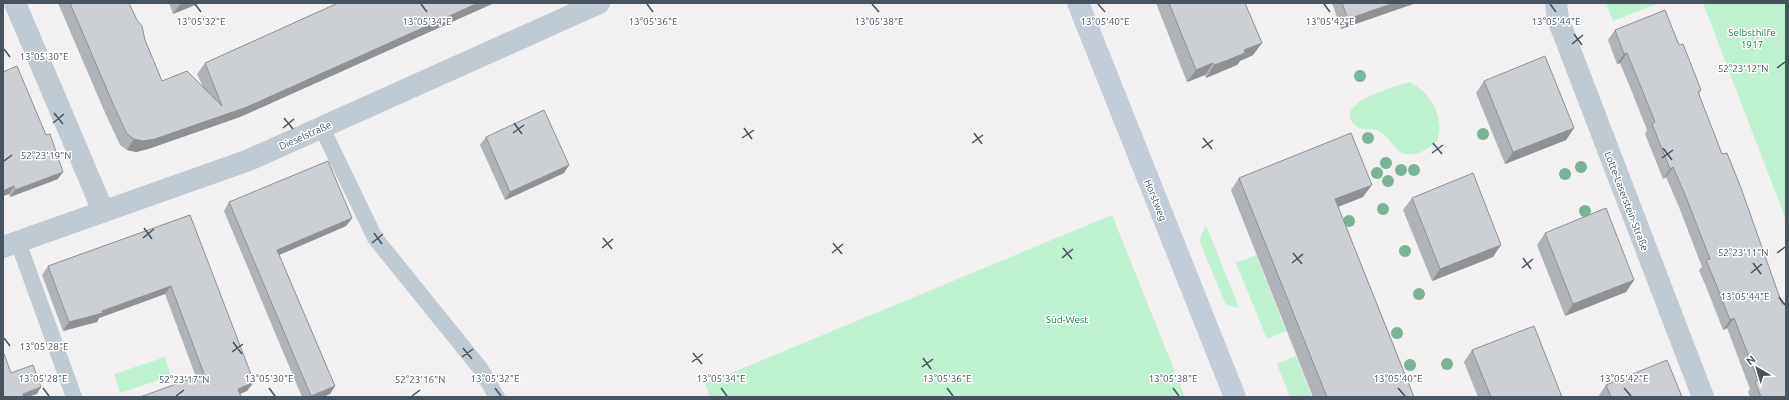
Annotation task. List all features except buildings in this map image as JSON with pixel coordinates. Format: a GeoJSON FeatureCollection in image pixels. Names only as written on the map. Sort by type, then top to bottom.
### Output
{"type":"FeatureCollection","features":[{"type":"Feature","properties":{"kind":"street"},"geometry":{"type":"LineString","coordinates":[[15,3],[103,211]]}},
{"type":"Feature","properties":{"kind":"street","name":"Dieselstraße"},"geometry":{"type":"LineString","coordinates":[[11,244],[249,160],[322,128],[561,11],[599,3]]}},
{"type":"Feature","properties":{"kind":"street","name":"Horstweg"},"geometry":{"type":"LineString","coordinates":[[1078,3],[1235,397]]}},
{"type":"Feature","properties":{"kind":"street","name":"Lotte-Laserstein-Straße"},"geometry":{"type":"LineString","coordinates":[[1556,3],[1558,19],[1703,397]]}},
{"type":"Feature","properties":{"kind":"lane"},"geometry":{"type":"LineString","coordinates":[[322,128],[375,238],[480,368],[497,397]]}},
{"type":"Feature","properties":{"kind":"lane"},"geometry":{"type":"LineString","coordinates":[[11,244],[74,397]]}},
{"type":"Feature","properties":{"kind":"green space"},"geometry":{"type":"Polygon","coordinates":[[[1606,3],[1659,3],[1613,21],[1606,3]]]}},
{"type":"Feature","properties":{"kind":"green space","name":"Selbsthilfe 1917"},"geometry":{"type":"Polygon","coordinates":[[[1703,3],[1786,3],[1786,220],[1703,3]]]}},
{"type":"Feature","properties":{"kind":"green space"},"geometry":{"type":"Polygon","coordinates":[[[1410,82],[1426,94],[1433,103],[1438,115],[1440,129],[1438,138],[1431,147],[1421,152],[1406,154],[1399,151],[1383,134],[1373,129],[1361,129],[1357,127],[1350,117],[1352,110],[1359,103],[1369,97],[1381,91],[1410,82]]]}},
{"type":"Feature","properties":{"kind":"green space","name":"Süd-West"},"geometry":{"type":"Polygon","coordinates":[[[1112,215],[1185,397],[710,397],[705,384],[1112,215]]]}},
{"type":"Feature","properties":{"kind":"green space"},"geometry":{"type":"Polygon","coordinates":[[[1206,225],[1239,308],[1226,305],[1199,240],[1206,225]]]}},
{"type":"Feature","properties":{"kind":"green space"},"geometry":{"type":"Polygon","coordinates":[[[1256,255],[1286,331],[1267,339],[1236,263],[1256,255]]]}},
{"type":"Feature","properties":{"kind":"green space"},"geometry":{"type":"Polygon","coordinates":[[[1296,356],[1312,397],[1290,397],[1277,364],[1296,356]]]}},
{"type":"Feature","properties":{"kind":"green space"},"geometry":{"type":"Polygon","coordinates":[[[165,357],[171,376],[120,393],[114,374],[165,357]]]}}]}
